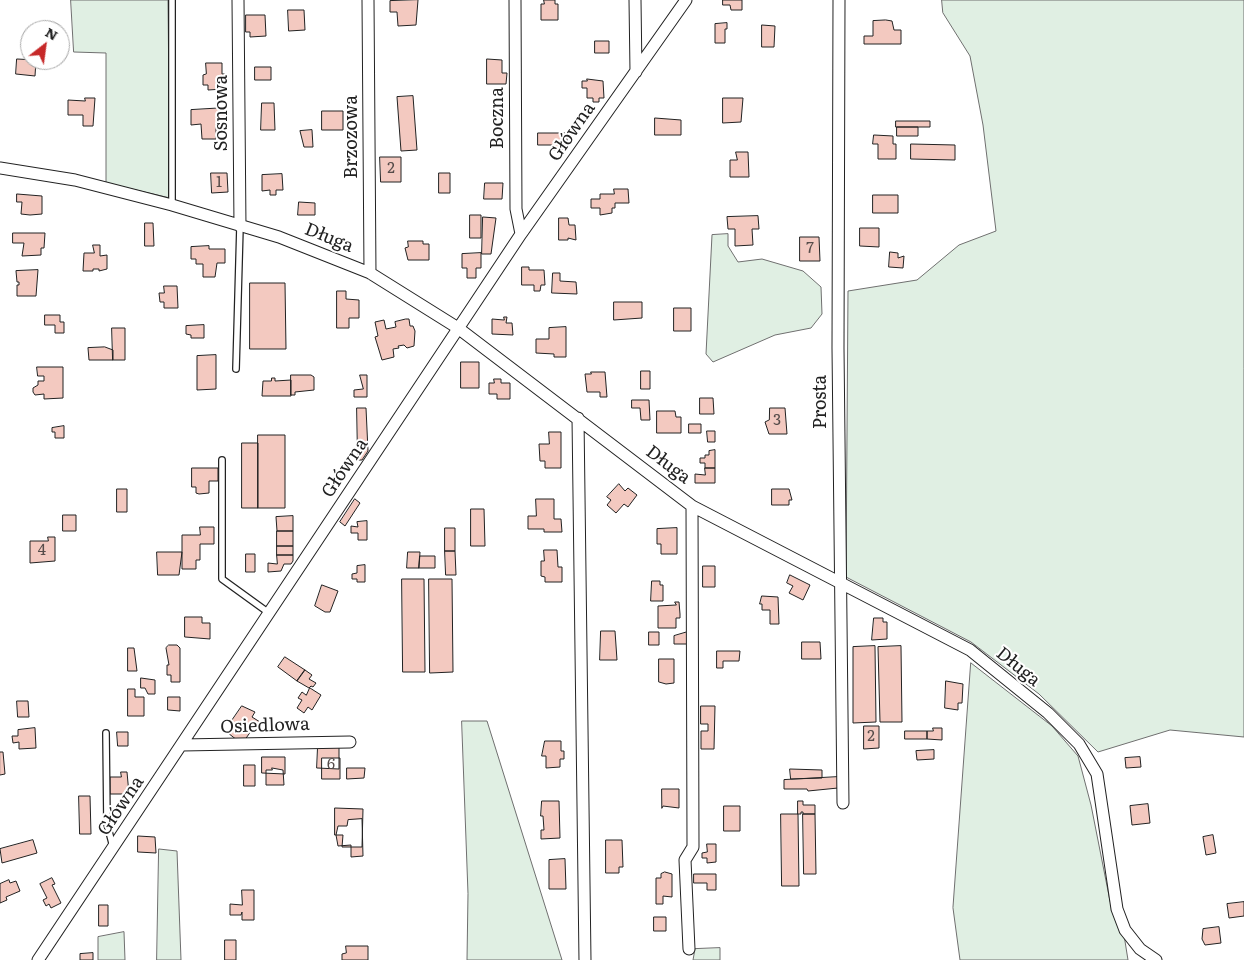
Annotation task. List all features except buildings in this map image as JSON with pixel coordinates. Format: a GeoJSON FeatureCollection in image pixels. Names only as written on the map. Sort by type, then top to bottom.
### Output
{"type":"FeatureCollection","features":[{"type":"Feature","properties":{"kind":"street","name":"Sosnowa"},"geometry":{"type":"LineString","coordinates":[[238,0],[240,226]]}},
{"type":"Feature","properties":{"kind":"street","name":"Brzozowa"},"geometry":{"type":"LineString","coordinates":[[368,0],[370,273]]}},
{"type":"Feature","properties":{"kind":"street","name":"Boczna"},"geometry":{"type":"LineString","coordinates":[[515,0],[516,209],[521,234]]}},
{"type":"Feature","properties":{"kind":"street"},"geometry":{"type":"LineString","coordinates":[[635,0],[636,72]]}},
{"type":"Feature","properties":{"kind":"street","name":"Główna"},"geometry":{"type":"LineString","coordinates":[[38,960],[521,234],[686,0]]}},
{"type":"Feature","properties":{"kind":"street","name":"Prosta"},"geometry":{"type":"LineString","coordinates":[[839,0],[839,582],[843,803]]}},
{"type":"Feature","properties":{"kind":"street","name":"Długa"},"geometry":{"type":"LineString","coordinates":[[0,168],[75,180],[172,205],[279,237],[370,273],[458,328],[692,506],[970,650],[1048,713],[1079,744],[1097,774],[1117,909],[1125,930],[1140,949],[1156,960]]}},
{"type":"Feature","properties":{"kind":"street"},"geometry":{"type":"LineString","coordinates":[[578,418],[585,960]]}},
{"type":"Feature","properties":{"kind":"street"},"geometry":{"type":"LineString","coordinates":[[689,949],[686,860],[693,848],[692,506]]}},
{"type":"Feature","properties":{"kind":"street","name":"Osiedlowa"},"geometry":{"type":"LineString","coordinates":[[182,745],[350,742]]}},
{"type":"Feature","properties":{"kind":"lane"},"geometry":{"type":"LineString","coordinates":[[172,0],[172,205]]}},
{"type":"Feature","properties":{"kind":"lane"},"geometry":{"type":"LineString","coordinates":[[236,369],[240,226]]}},
{"type":"Feature","properties":{"kind":"lane"},"geometry":{"type":"LineString","coordinates":[[222,460],[222,579],[269,614]]}},
{"type":"Feature","properties":{"kind":"lane"},"geometry":{"type":"LineString","coordinates":[[106,733],[107,824],[113,848]]}},
{"type":"Feature","properties":{"kind":"green space"},"geometry":{"type":"Polygon","coordinates":[[[71,0],[168,0],[170,198],[106,183],[106,53],[74,52],[71,0]]]}},
{"type":"Feature","properties":{"kind":"green space"},"geometry":{"type":"Polygon","coordinates":[[[942,0],[1244,0],[1244,737],[1170,730],[1098,752],[1039,694],[971,642],[846,577],[848,291],[917,280],[959,245],[996,231],[983,125],[970,56],[943,13],[942,0]]]}},
{"type":"Feature","properties":{"kind":"green space"},"geometry":{"type":"Polygon","coordinates":[[[728,234],[728,246],[738,262],[762,259],[803,271],[821,287],[822,314],[811,328],[775,335],[713,362],[706,354],[712,235],[728,234]]]}},
{"type":"Feature","properties":{"kind":"green space"},"geometry":{"type":"Polygon","coordinates":[[[971,663],[1052,726],[1078,756],[1091,805],[1110,901],[1124,935],[1128,960],[960,960],[953,908],[971,663]]]}},
{"type":"Feature","properties":{"kind":"green space"},"geometry":{"type":"Polygon","coordinates":[[[462,721],[487,721],[562,960],[467,960],[468,894],[462,721]]]}},
{"type":"Feature","properties":{"kind":"green space"},"geometry":{"type":"Polygon","coordinates":[[[159,849],[177,851],[181,960],[157,960],[159,849]]]}},
{"type":"Feature","properties":{"kind":"green space"},"geometry":{"type":"Polygon","coordinates":[[[124,932],[125,960],[98,960],[98,937],[124,932]]]}},
{"type":"Feature","properties":{"kind":"green space"},"geometry":{"type":"Polygon","coordinates":[[[720,948],[720,960],[693,960],[695,949],[720,948]]]}}]}
